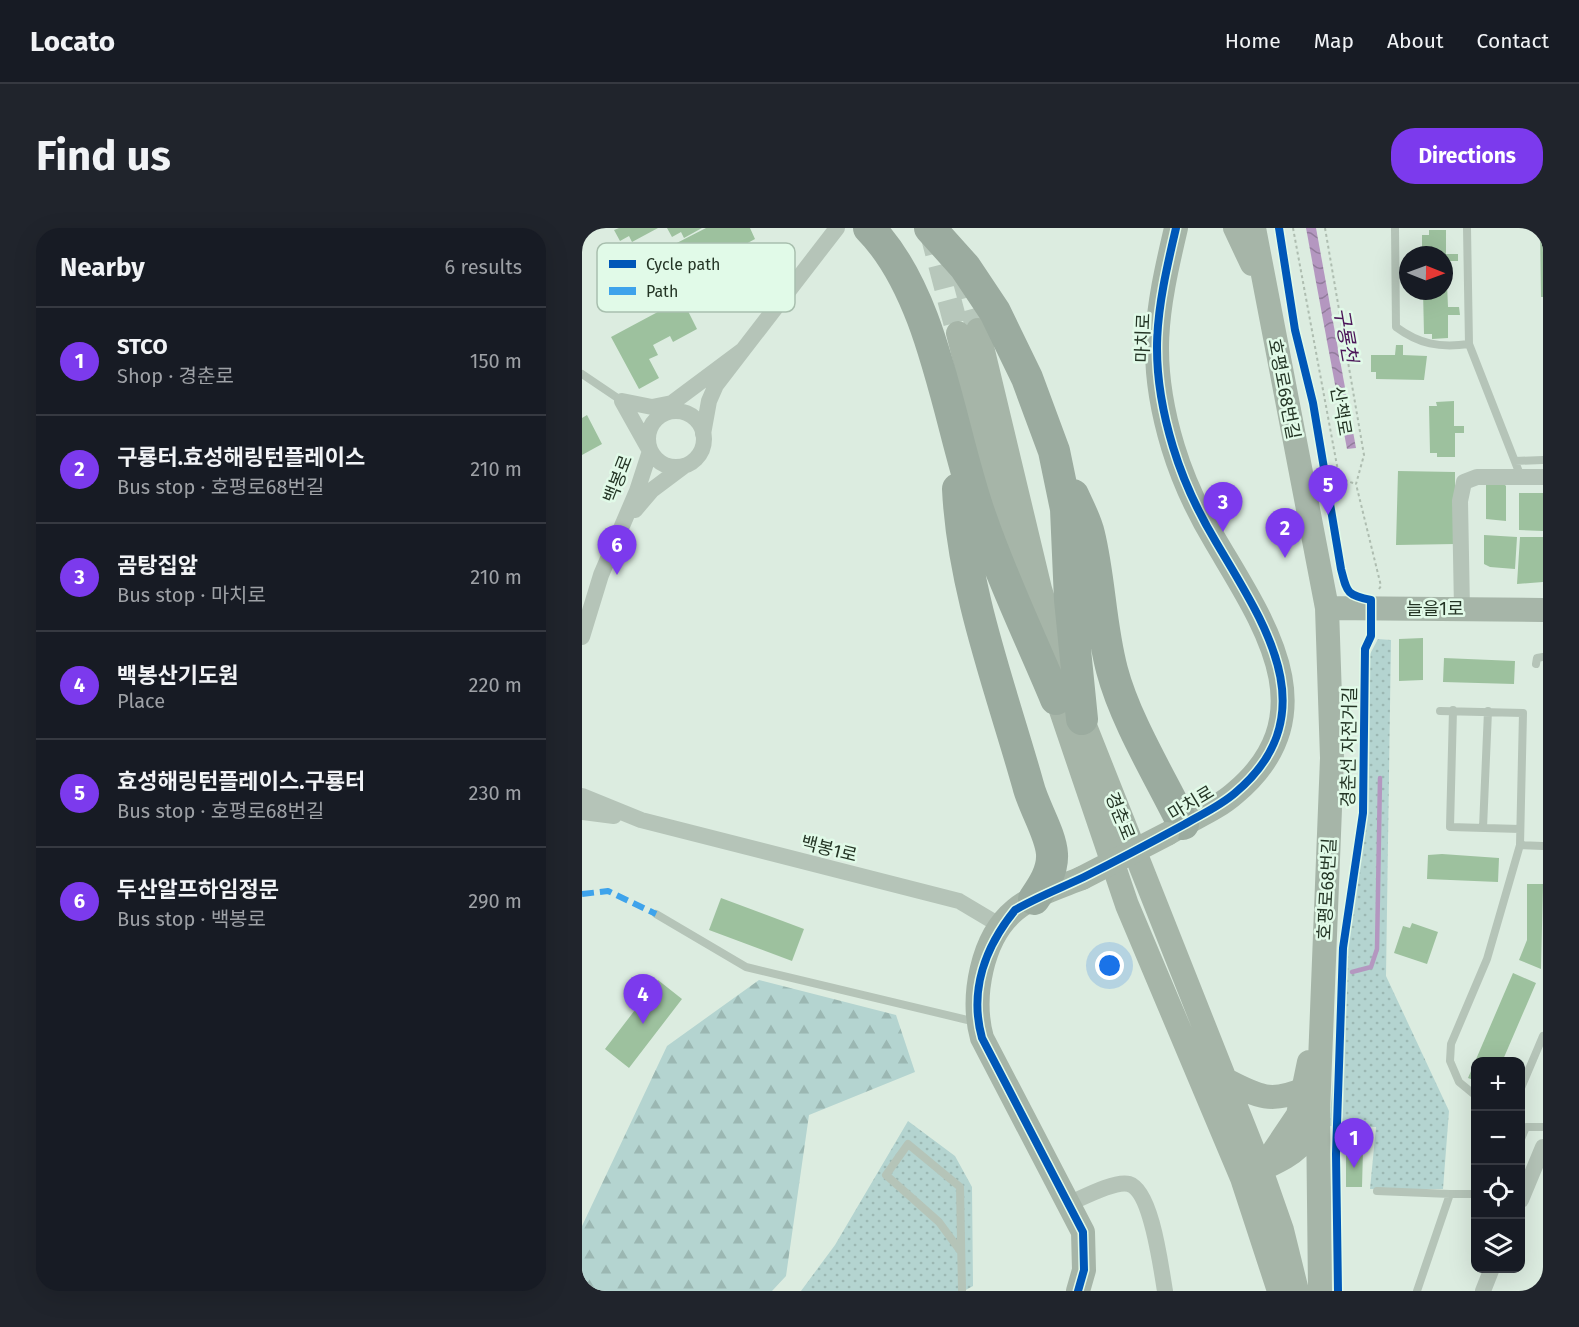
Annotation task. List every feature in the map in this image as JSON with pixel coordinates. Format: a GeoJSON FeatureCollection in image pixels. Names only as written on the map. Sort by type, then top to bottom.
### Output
{"type":"FeatureCollection","features":[{"type":"Feature","properties":{"kind":"highway"},"geometry":{"type":"LineString","coordinates":[[930,228],[965,267],[995,312],[1027,378],[1054,451],[1089,531],[1096,565],[1101,619],[1117,686],[1175,829]]}},
{"type":"Feature","properties":{"kind":"highway"},"geometry":{"type":"LineString","coordinates":[[871,230],[903,277],[925,326],[981,519],[1056,699]]}},
{"type":"Feature","properties":{"kind":"highway"},"geometry":{"type":"LineString","coordinates":[[956,434],[960,515],[973,591],[1028,787],[1052,853],[1043,886],[1034,899]]}},
{"type":"Feature","properties":{"kind":"highway"},"geometry":{"type":"LineString","coordinates":[[1054,451],[1066,509],[1070,600],[1082,719]]}},
{"type":"Feature","properties":{"kind":"street"},"geometry":{"type":"LineString","coordinates":[[795,283],[837,228]]}},
{"type":"Feature","properties":{"kind":"street","name":"마치로"},"geometry":{"type":"LineString","coordinates":[[1078,1291],[1084,1270],[1083,1232],[982,1038],[978,1022],[977,1000],[982,964],[1002,926],[1015,910],[1082,878],[1220,805],[1254,773],[1278,730],[1283,695],[1270,641],[1242,583],[1192,497],[1165,417],[1155,347],[1160,298],[1176,228]]}},
{"type":"Feature","properties":{"kind":"street","name":"마치로"},"geometry":{"type":"LineString","coordinates":[[1169,256],[1182,228]]}},
{"type":"Feature","properties":{"kind":"street","name":"호평로68번길"},"geometry":{"type":"LineString","coordinates":[[1235,228],[1268,308]]}},
{"type":"Feature","properties":{"kind":"street","name":"호평로68번길"},"geometry":{"type":"LineString","coordinates":[[1254,228],[1327,608],[1332,758],[1321,1007]]}},
{"type":"Feature","properties":{"kind":"street"},"geometry":{"type":"LineString","coordinates":[[1262,228],[1268,308]]}},
{"type":"Feature","properties":{"kind":"street"},"geometry":{"type":"LineString","coordinates":[[743,350],[676,410],[666,412],[651,424],[648,442],[650,451],[662,464],[670,467],[684,466],[701,452],[709,401],[716,384],[743,350],[772,312]]}},
{"type":"Feature","properties":{"kind":"street","name":"경춘로"},"geometry":{"type":"LineString","coordinates":[[1279,1291],[1252,1174],[1226,1080],[1082,719],[1040,589],[968,331],[1020,577],[1056,699],[1127,904],[1252,1174],[1281,1230],[1297,1291]]}},
{"type":"Feature","properties":{"kind":"street"},"geometry":{"type":"LineString","coordinates":[[622,401],[652,407],[672,403],[743,350]]}},
{"type":"Feature","properties":{"kind":"street","name":"백봉로"},"geometry":{"type":"LineString","coordinates":[[582,637],[615,537],[637,491],[650,451],[622,401]]}},
{"type":"Feature","properties":{"kind":"street"},"geometry":{"type":"LineString","coordinates":[[676,410],[694,417],[704,434]]}},
{"type":"Feature","properties":{"kind":"street","name":"백봉로"},"geometry":{"type":"LineString","coordinates":[[615,537],[642,500],[684,466]]}},
{"type":"Feature","properties":{"kind":"street"},"geometry":{"type":"LineString","coordinates":[[1462,609],[1461,501],[1464,482],[1477,477],[1543,477]]}},
{"type":"Feature","properties":{"kind":"street","name":"늘을1로"},"geometry":{"type":"LineString","coordinates":[[1327,608],[1371,604],[1462,609],[1543,610]]}},
{"type":"Feature","properties":{"kind":"street","name":"백봉1로"},"geometry":{"type":"LineString","coordinates":[[582,796],[641,820]]}},
{"type":"Feature","properties":{"kind":"street","name":"백봉1로"},"geometry":{"type":"LineString","coordinates":[[582,812],[641,820],[958,901],[1002,926]]}},
{"type":"Feature","properties":{"kind":"street"},"geometry":{"type":"LineString","coordinates":[[1252,1174],[1275,1153],[1298,1115],[1321,1007]]}},
{"type":"Feature","properties":{"kind":"street"},"geometry":{"type":"LineString","coordinates":[[1320,1291],[1318,1113],[1321,1007]]}},
{"type":"Feature","properties":{"kind":"street"},"geometry":{"type":"LineString","coordinates":[[1226,1080],[1254,1094],[1272,1098],[1286,1097],[1304,1089]]}},
{"type":"Feature","properties":{"kind":"street"},"geometry":{"type":"LineString","coordinates":[[1252,1174],[1295,1153],[1310,1134],[1318,1113]]}},
{"type":"Feature","properties":{"kind":"street"},"geometry":{"type":"LineString","coordinates":[[1525,1190],[1543,1147]]}},
{"type":"Feature","properties":{"kind":"street"},"geometry":{"type":"LineString","coordinates":[[1068,1204],[1114,1185],[1129,1184],[1142,1193],[1149,1211],[1165,1291]]}},
{"type":"Feature","properties":{"kind":"street"},"geometry":{"type":"LineString","coordinates":[[1483,1291],[1490,1273]]}},
{"type":"Feature","properties":{"kind":"lane"},"geometry":{"type":"LineString","coordinates":[[1395,228],[1396,327],[1414,340],[1438,345],[1469,344]]}},
{"type":"Feature","properties":{"kind":"lane"},"geometry":{"type":"LineString","coordinates":[[1467,228],[1469,344],[1521,477]]}},
{"type":"Feature","properties":{"kind":"lane"},"geometry":{"type":"LineString","coordinates":[[582,374],[622,401]]}},
{"type":"Feature","properties":{"kind":"lane"},"geometry":{"type":"LineString","coordinates":[[1515,461],[1543,460]]}},
{"type":"Feature","properties":{"kind":"lane"},"geometry":{"type":"LineString","coordinates":[[1536,664],[1537,658],[1543,657]]}},
{"type":"Feature","properties":{"kind":"lane"},"geometry":{"type":"LineString","coordinates":[[1453,710],[1450,827],[1520,829]]}},
{"type":"Feature","properties":{"kind":"lane"},"geometry":{"type":"LineString","coordinates":[[1440,711],[1523,713],[1520,845],[1487,959],[1450,1044],[1450,1061],[1459,1082],[1471,1092]]}},
{"type":"Feature","properties":{"kind":"lane"},"geometry":{"type":"LineString","coordinates":[[1484,828],[1488,711]]}},
{"type":"Feature","properties":{"kind":"lane"},"geometry":{"type":"LineString","coordinates":[[1520,845],[1543,846]]}},
{"type":"Feature","properties":{"kind":"lane"},"geometry":{"type":"LineString","coordinates":[[656,914],[746,967],[978,1022]]}},
{"type":"Feature","properties":{"kind":"lane"},"geometry":{"type":"LineString","coordinates":[[1525,1079],[1543,1036]]}},
{"type":"Feature","properties":{"kind":"lane"},"geometry":{"type":"LineString","coordinates":[[1525,1129],[1526,1127],[1543,1127]]}},
{"type":"Feature","properties":{"kind":"lane"},"geometry":{"type":"LineString","coordinates":[[961,1252],[939,1222],[886,1175],[908,1144],[960,1187],[962,1291]]}},
{"type":"Feature","properties":{"kind":"lane"},"geometry":{"type":"LineString","coordinates":[[1377,1191],[1471,1194]]}},
{"type":"Feature","properties":{"kind":"lane"},"geometry":{"type":"LineString","coordinates":[[1417,1291],[1450,1194]]}},
{"type":"Feature","properties":{"kind":"green space"},"geometry":{"type":"Polygon","coordinates":[[[1378,639],[1391,640],[1386,976],[1449,1111],[1443,1189],[1370,1189],[1376,1127],[1329,1126],[1344,956],[1362,844],[1369,656],[1378,639]]]}},
{"type":"Feature","properties":{"kind":"green space"},"geometry":{"type":"Polygon","coordinates":[[[759,980],[896,1015],[915,1072],[809,1115],[786,1276],[772,1291],[582,1291],[582,1226],[667,1046],[759,980]]]}},
{"type":"Feature","properties":{"kind":"green space"},"geometry":{"type":"Polygon","coordinates":[[[908,1121],[955,1156],[972,1187],[973,1286],[964,1291],[801,1291],[835,1245],[908,1121]]]}},
{"type":"Feature","properties":{"kind":"water"},"geometry":{"type":"Polygon","coordinates":[[[1306,228],[1316,228],[1356,448],[1347,449],[1306,228]]]}},
{"type":"Feature","properties":{"kind":"building"},"geometry":{"type":"Polygon","coordinates":[[[658,228],[632,242],[629,236],[620,241],[614,230],[658,228]]]}},
{"type":"Feature","properties":{"kind":"building"},"geometry":{"type":"Polygon","coordinates":[[[667,228],[702,228],[684,238],[681,232],[672,237],[667,228]]]}},
{"type":"Feature","properties":{"kind":"building"},"geometry":{"type":"Polygon","coordinates":[[[706,228],[750,228],[755,239],[748,243],[677,243],[706,228]]]}},
{"type":"Feature","properties":{"kind":"building"},"geometry":{"type":"Polygon","coordinates":[[[1540,228],[1543,228],[1543,297],[1541,297],[1540,228]]]}},
{"type":"Feature","properties":{"kind":"building"},"geometry":{"type":"Polygon","coordinates":[[[1429,230],[1446,230],[1446,246],[1422,246],[1422,235],[1429,235],[1429,230]]]}},
{"type":"Feature","properties":{"kind":"building"},"geometry":{"type":"Polygon","coordinates":[[[1453,254],[1458,254],[1458,261],[1453,261],[1453,254]]]}},
{"type":"Feature","properties":{"kind":"building"},"geometry":{"type":"Polygon","coordinates":[[[1423,300],[1448,300],[1448,307],[1459,307],[1460,315],[1448,315],[1448,338],[1432,339],[1432,334],[1424,334],[1423,300]]]}},
{"type":"Feature","properties":{"kind":"building"},"geometry":{"type":"Polygon","coordinates":[[[658,312],[688,312],[697,329],[673,342],[670,336],[653,345],[658,355],[649,359],[659,378],[639,389],[611,337],[658,312]]]}},
{"type":"Feature","properties":{"kind":"building"},"geometry":{"type":"Polygon","coordinates":[[[1396,345],[1403,345],[1403,355],[1427,356],[1424,380],[1376,379],[1376,372],[1371,372],[1371,355],[1395,355],[1396,345]]]}},
{"type":"Feature","properties":{"kind":"building"},"geometry":{"type":"Polygon","coordinates":[[[1454,401],[1454,426],[1464,426],[1464,433],[1455,433],[1455,457],[1437,457],[1437,453],[1430,453],[1429,406],[1437,406],[1436,402],[1454,401]]]}},
{"type":"Feature","properties":{"kind":"building"},"geometry":{"type":"Polygon","coordinates":[[[587,415],[602,444],[582,455],[582,418],[587,415]]]}},
{"type":"Feature","properties":{"kind":"building"},"geometry":{"type":"Polygon","coordinates":[[[1398,471],[1455,472],[1455,544],[1396,545],[1398,471]]]}},
{"type":"Feature","properties":{"kind":"building"},"geometry":{"type":"Polygon","coordinates":[[[1502,482],[1506,486],[1506,521],[1486,519],[1486,484],[1502,482]]]}},
{"type":"Feature","properties":{"kind":"building"},"geometry":{"type":"Polygon","coordinates":[[[1519,493],[1543,493],[1543,531],[1519,530],[1519,493]]]}},
{"type":"Feature","properties":{"kind":"building"},"geometry":{"type":"Polygon","coordinates":[[[1484,535],[1517,537],[1515,569],[1490,567],[1484,564],[1484,535]]]}},
{"type":"Feature","properties":{"kind":"building"},"geometry":{"type":"Polygon","coordinates":[[[1520,537],[1543,537],[1543,582],[1517,584],[1520,537]]]}},
{"type":"Feature","properties":{"kind":"building"},"geometry":{"type":"Polygon","coordinates":[[[1423,638],[1423,680],[1399,681],[1399,639],[1423,638]]]}},
{"type":"Feature","properties":{"kind":"building"},"geometry":{"type":"Polygon","coordinates":[[[1444,658],[1515,661],[1514,684],[1443,682],[1444,658]]]}},
{"type":"Feature","properties":{"kind":"building"},"geometry":{"type":"Polygon","coordinates":[[[1428,855],[1499,858],[1498,882],[1427,879],[1428,855]]]}},
{"type":"Feature","properties":{"kind":"building"},"geometry":{"type":"Polygon","coordinates":[[[1527,884],[1543,884],[1541,969],[1519,960],[1527,940],[1527,884]]]}},
{"type":"Feature","properties":{"kind":"building"},"geometry":{"type":"Polygon","coordinates":[[[721,898],[804,929],[792,961],[709,930],[721,898]]]}},
{"type":"Feature","properties":{"kind":"building"},"geometry":{"type":"Polygon","coordinates":[[[1412,923],[1438,932],[1427,964],[1394,953],[1403,926],[1410,928],[1412,923]]]}},
{"type":"Feature","properties":{"kind":"building"},"geometry":{"type":"Polygon","coordinates":[[[1513,973],[1536,983],[1504,1057],[1477,1057],[1513,973]]]}},
{"type":"Feature","properties":{"kind":"building"},"geometry":{"type":"Polygon","coordinates":[[[658,980],[682,999],[629,1068],[605,1049],[658,980]]]}},
{"type":"Feature","properties":{"kind":"building"},"geometry":{"type":"Polygon","coordinates":[[[1346,1150],[1363,1150],[1362,1187],[1346,1187],[1346,1150]]]}},
{"type":"Feature","properties":{"kind":"waterway","name":"구룡천"},"geometry":{"type":"LineString","coordinates":[[1352,972],[1371,967],[1377,949],[1380,778]]}},
{"type":"Feature","properties":{"kind":"tunnel"},"geometry":{"type":"LineString","coordinates":[[931,230],[958,333]]}},
{"type":"Feature","properties":{"kind":"tunnel"},"geometry":{"type":"LineString","coordinates":[[963,274],[978,330]]}},
{"type":"Feature","properties":{"kind":"marked path"},"geometry":{"type":"LineString","coordinates":[[582,894],[608,891],[656,914]]}},
{"type":"Feature","properties":{"kind":"cycle path"},"geometry":{"type":"LineString","coordinates":[[1078,1291],[1084,1270],[1083,1232],[982,1038],[977,1003],[982,970],[995,939],[1015,910],[1148,844],[1211,810],[1235,793],[1263,763],[1278,732],[1283,700],[1278,668],[1267,636],[1252,604],[1209,531],[1192,496],[1177,459],[1165,416],[1157,362],[1157,337],[1163,286],[1176,228]]}},
{"type":"Feature","properties":{"kind":"cycle path","name":"경춘선 자전거길"},"geometry":{"type":"LineString","coordinates":[[1279,228],[1295,330],[1313,403],[1341,569],[1349,591],[1371,600],[1371,636],[1365,649],[1363,813],[1343,948],[1336,1154],[1338,1291]]}},
{"type":"Feature","properties":{"kind":"place","name":"효성해링턴플레이스.구룡터"},"geometry":{"type":"Point","coordinates":[1328,515]}},
{"type":"Feature","properties":{"kind":"place","name":"곰탕집앞"},"geometry":{"type":"Point","coordinates":[1223,532]}},
{"type":"Feature","properties":{"kind":"place","name":"구룡터.효성해링턴플레이스"},"geometry":{"type":"Point","coordinates":[1285,558]}},
{"type":"Feature","properties":{"kind":"place","name":"두산알프하임정문"},"geometry":{"type":"Point","coordinates":[617,575]}},
{"type":"Feature","properties":{"kind":"place","name":"백봉산기도원"},"geometry":{"type":"Point","coordinates":[643,1024]}},
{"type":"Feature","properties":{"kind":"place","name":"STCO"},"geometry":{"type":"Point","coordinates":[1354,1168]}}]}
